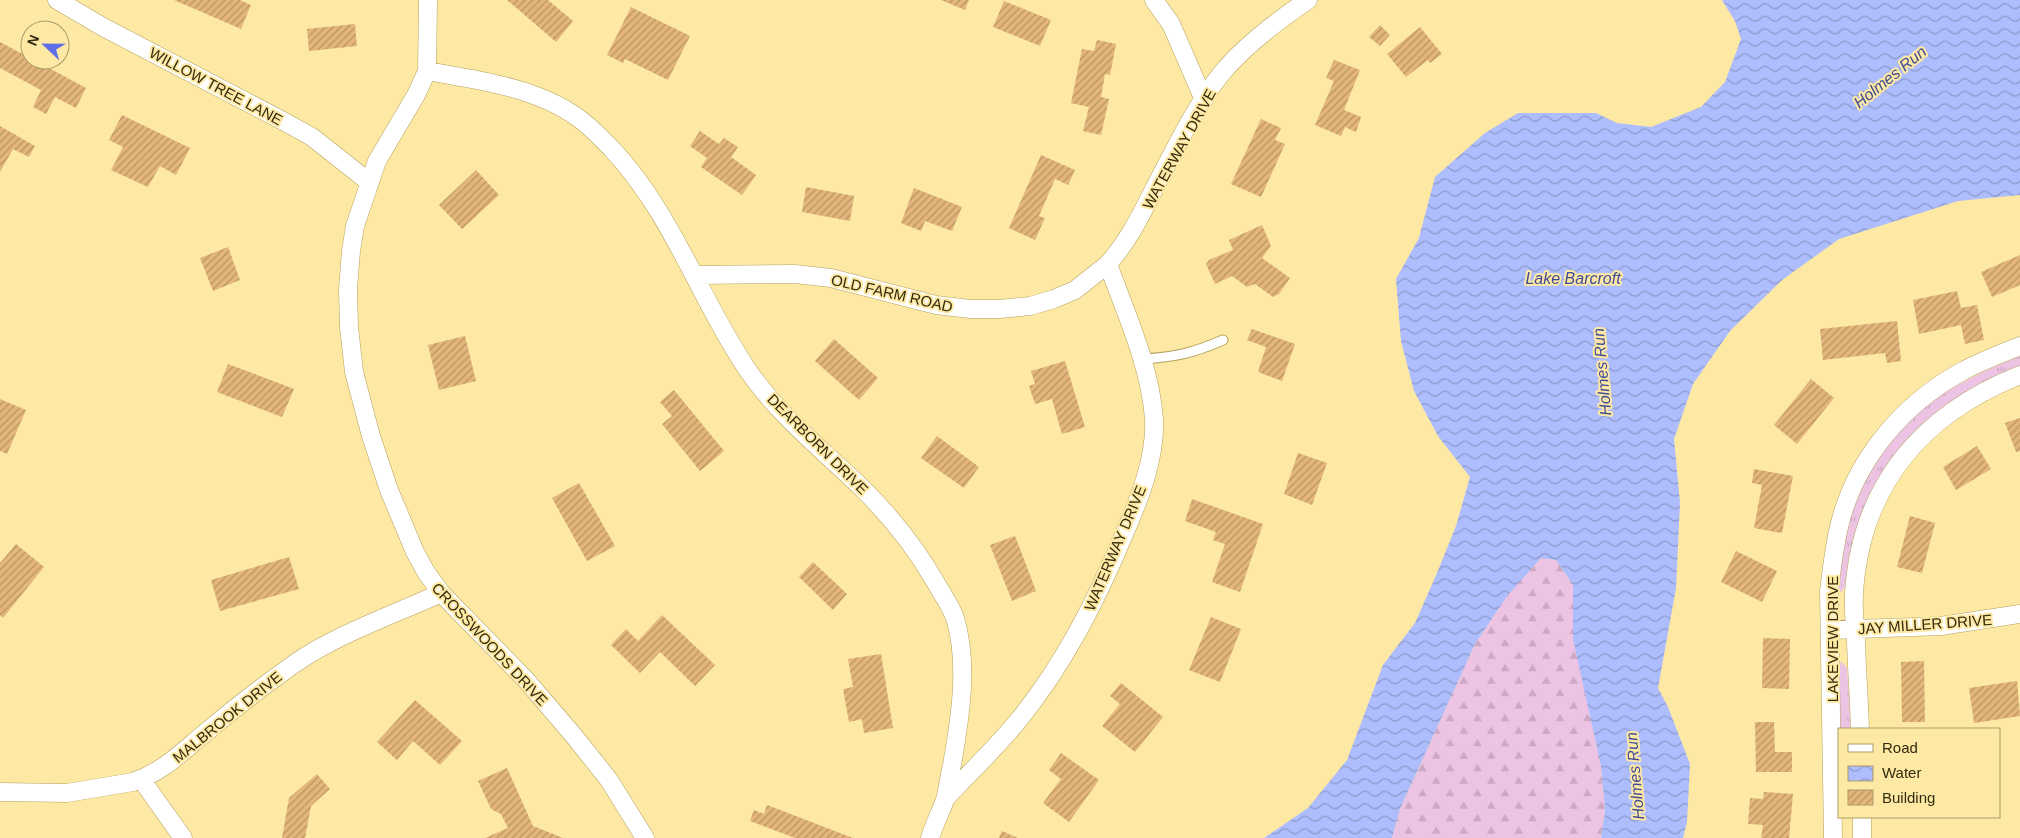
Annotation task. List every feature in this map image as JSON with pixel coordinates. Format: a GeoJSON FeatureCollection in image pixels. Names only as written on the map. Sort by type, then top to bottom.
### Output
{"type":"FeatureCollection","features":[{"type":"Feature","properties":{"kind":"street","name":"WILLOW TREE LANE"},"geometry":{"type":"LineString","coordinates":[[57,0],[104,27],[312,137],[369,182]]}},
{"type":"Feature","properties":{"kind":"street","name":"CROSSWOODS DRIVE"},"geometry":{"type":"LineString","coordinates":[[428,0],[429,50],[427,71],[416,95],[388,141],[369,182],[355,226],[349,279],[349,327],[354,372],[389,490],[415,552],[441,594],[526,680],[574,736],[614,787],[640,835]]}},
{"type":"Feature","properties":{"kind":"street"},"geometry":{"type":"LineString","coordinates":[[1154,0],[1171,24],[1204,100]]}},
{"type":"Feature","properties":{"kind":"street","name":"WATERWAY DRIVE"},"geometry":{"type":"LineString","coordinates":[[945,799],[1017,723],[1072,644],[1104,583],[1134,512],[1153,441],[1152,395],[1143,359],[1108,264],[1124,246],[1138,224],[1165,168],[1204,100],[1221,75],[1239,54],[1274,24],[1308,0]]}},
{"type":"Feature","properties":{"kind":"street","name":"DEARBORN DRIVE"},"geometry":{"type":"LineString","coordinates":[[427,71],[509,87],[558,105],[578,117],[595,132],[628,165],[662,214],[715,315],[748,370],[802,433],[864,490],[886,513],[913,547],[954,615],[960,637],[962,662],[955,746],[945,799],[930,838]]}},
{"type":"Feature","properties":{"kind":"street","name":"OLD FARM ROAD"},"geometry":{"type":"LineString","coordinates":[[694,275],[795,274],[831,278],[936,305],[970,310],[999,310],[1030,306],[1054,299],[1074,290],[1108,264]]}},
{"type":"Feature","properties":{"kind":"street","name":"LAKEVIEW DRIVE"},"geometry":{"type":"LineString","coordinates":[[1833,838],[1829,591],[1833,553],[1840,521],[1853,487],[1868,459],[1886,434],[1909,410],[1932,391],[1961,372],[2020,346]]}},
{"type":"Feature","properties":{"kind":"street","name":"LAKEVIEW DRIVE"},"geometry":{"type":"LineString","coordinates":[[1860,728],[1854,594],[1859,553],[1869,519],[1882,490],[1898,463],[1918,439],[1942,418],[1971,398],[2020,375]]}},
{"type":"Feature","properties":{"kind":"street","name":"MALBROOK DRIVE"},"geometry":{"type":"LineString","coordinates":[[0,792],[67,793],[142,779],[172,762],[260,688],[296,662],[346,636],[441,594]]}},
{"type":"Feature","properties":{"kind":"street","name":"JAY MILLER DRIVE"},"geometry":{"type":"LineString","coordinates":[[1830,630],[1941,626],[2020,614]]}},
{"type":"Feature","properties":{"kind":"street"},"geometry":{"type":"LineString","coordinates":[[142,779],[183,838]]}},
{"type":"Feature","properties":{"kind":"street"},"geometry":{"type":"LineString","coordinates":[[1862,818],[1862,838]]}},
{"type":"Feature","properties":{"kind":"lane"},"geometry":{"type":"LineString","coordinates":[[1143,359],[1172,358],[1188,354],[1223,340]]}},
{"type":"Feature","properties":{"kind":"green space"},"geometry":{"type":"Polygon","coordinates":[[[2020,356],[2020,367],[1977,387],[1947,404],[1916,430],[1900,447],[1876,483],[1867,502],[1854,542],[1845,587],[1841,592],[1838,592],[1847,520],[1874,466],[1889,443],[1925,407],[1946,392],[1993,367],[2020,356]]]}},
{"type":"Feature","properties":{"kind":"green space"},"geometry":{"type":"Polygon","coordinates":[[[1541,558],[1556,560],[1573,585],[1574,639],[1601,766],[1605,810],[1601,838],[1392,838],[1400,809],[1475,644],[1507,595],[1541,558]]]}},
{"type":"Feature","properties":{"kind":"green space"},"geometry":{"type":"Polygon","coordinates":[[[1842,662],[1847,668],[1851,728],[1840,728],[1837,664],[1842,662]]]}},
{"type":"Feature","properties":{"kind":"water","name":"Lake Barcroft"},"geometry":{"type":"Polygon","coordinates":[[[1722,0],[2020,0],[2020,195],[1958,201],[1839,239],[1782,280],[1730,331],[1693,384],[1674,439],[1680,503],[1676,588],[1658,688],[1668,707],[1690,764],[1687,822],[1683,838],[1601,838],[1605,810],[1601,766],[1573,639],[1573,585],[1556,560],[1541,558],[1507,596],[1475,644],[1400,809],[1392,838],[1264,838],[1308,808],[1347,760],[1383,665],[1415,623],[1437,573],[1456,526],[1470,477],[1438,436],[1414,391],[1401,341],[1396,279],[1419,238],[1435,177],[1485,133],[1518,113],[1596,113],[1617,123],[1651,127],[1701,107],[1725,82],[1741,39],[1735,21],[1722,0]]]}},
{"type":"Feature","properties":{"kind":"building"},"geometry":{"type":"Polygon","coordinates":[[[174,0],[240,0],[251,5],[241,29],[174,0]]]}},
{"type":"Feature","properties":{"kind":"building"},"geometry":{"type":"Polygon","coordinates":[[[507,0],[548,0],[573,21],[556,42],[507,0]]]}},
{"type":"Feature","properties":{"kind":"building"},"geometry":{"type":"Polygon","coordinates":[[[941,0],[969,0],[965,10],[941,0]]]}},
{"type":"Feature","properties":{"kind":"building"},"geometry":{"type":"Polygon","coordinates":[[[1004,1],[1051,20],[1040,46],[993,27],[1004,1]]]}},
{"type":"Feature","properties":{"kind":"building"},"geometry":{"type":"Polygon","coordinates":[[[631,7],[690,36],[668,80],[625,59],[623,63],[607,55],[631,7]]]}},
{"type":"Feature","properties":{"kind":"building"},"geometry":{"type":"Polygon","coordinates":[[[355,24],[357,46],[309,51],[307,29],[355,24]]]}},
{"type":"Feature","properties":{"kind":"building"},"geometry":{"type":"Polygon","coordinates":[[[1380,25],[1390,35],[1380,46],[1369,37],[1380,25]]]}},
{"type":"Feature","properties":{"kind":"building"},"geometry":{"type":"Polygon","coordinates":[[[1420,27],[1442,54],[1430,63],[1428,60],[1406,77],[1387,54],[1420,27]]]}},
{"type":"Feature","properties":{"kind":"building"},"geometry":{"type":"Polygon","coordinates":[[[1097,40],[1116,44],[1110,75],[1105,74],[1101,97],[1109,99],[1101,135],[1083,131],[1089,107],[1071,103],[1082,49],[1094,51],[1097,40]]]}},
{"type":"Feature","properties":{"kind":"building"},"geometry":{"type":"Polygon","coordinates":[[[0,42],[20,53],[20,70],[53,70],[86,88],[76,108],[55,97],[46,114],[33,107],[41,90],[0,68],[0,42]]]}},
{"type":"Feature","properties":{"kind":"building"},"geometry":{"type":"Polygon","coordinates":[[[1334,60],[1360,70],[1344,110],[1361,117],[1356,132],[1345,127],[1341,136],[1315,125],[1334,81],[1326,78],[1334,60]]]}},
{"type":"Feature","properties":{"kind":"building"},"geometry":{"type":"Polygon","coordinates":[[[122,115],[190,148],[176,175],[160,166],[148,187],[111,170],[123,147],[109,140],[122,115]]]}},
{"type":"Feature","properties":{"kind":"building"},"geometry":{"type":"Polygon","coordinates":[[[1261,119],[1281,128],[1275,140],[1285,144],[1261,197],[1231,184],[1261,119]]]}},
{"type":"Feature","properties":{"kind":"building"},"geometry":{"type":"Polygon","coordinates":[[[0,126],[35,146],[29,157],[13,149],[0,172],[0,126]]]}},
{"type":"Feature","properties":{"kind":"building"},"geometry":{"type":"Polygon","coordinates":[[[700,131],[719,144],[724,138],[738,147],[731,157],[756,175],[742,195],[701,167],[707,158],[690,146],[700,131]]]}},
{"type":"Feature","properties":{"kind":"building"},"geometry":{"type":"Polygon","coordinates":[[[1041,155],[1075,170],[1068,185],[1055,179],[1039,216],[1045,218],[1035,240],[1009,228],[1041,155]]]}},
{"type":"Feature","properties":{"kind":"building"},"geometry":{"type":"Polygon","coordinates":[[[476,170],[499,195],[462,229],[439,205],[476,170]]]}},
{"type":"Feature","properties":{"kind":"building"},"geometry":{"type":"Polygon","coordinates":[[[806,187],[854,196],[850,221],[802,212],[806,187]]]}},
{"type":"Feature","properties":{"kind":"building"},"geometry":{"type":"Polygon","coordinates":[[[914,188],[962,207],[952,231],[925,221],[921,231],[901,223],[914,188]]]}},
{"type":"Feature","properties":{"kind":"building"},"geometry":{"type":"Polygon","coordinates":[[[1262,225],[1271,246],[1262,258],[1290,278],[1279,294],[1273,297],[1255,284],[1247,287],[1232,276],[1215,284],[1206,264],[1209,260],[1233,250],[1229,240],[1262,225]]]}},
{"type":"Feature","properties":{"kind":"building"},"geometry":{"type":"Polygon","coordinates":[[[228,247],[240,280],[213,291],[200,258],[228,247]]]}},
{"type":"Feature","properties":{"kind":"building"},"geometry":{"type":"Polygon","coordinates":[[[2020,255],[2020,285],[1992,297],[1981,272],[2020,255]]]}},
{"type":"Feature","properties":{"kind":"building"},"geometry":{"type":"Polygon","coordinates":[[[1957,291],[1961,308],[1977,305],[1984,340],[1965,344],[1961,325],[1919,334],[1913,300],[1957,291]]]}},
{"type":"Feature","properties":{"kind":"building"},"geometry":{"type":"Polygon","coordinates":[[[1897,321],[1901,361],[1887,363],[1885,353],[1823,360],[1820,329],[1897,321]]]}},
{"type":"Feature","properties":{"kind":"building"},"geometry":{"type":"Polygon","coordinates":[[[1252,329],[1295,344],[1282,381],[1258,372],[1266,347],[1247,340],[1252,329]]]}},
{"type":"Feature","properties":{"kind":"building"},"geometry":{"type":"Polygon","coordinates":[[[465,336],[476,381],[439,390],[428,345],[465,336]]]}},
{"type":"Feature","properties":{"kind":"building"},"geometry":{"type":"Polygon","coordinates":[[[834,339],[878,378],[859,400],[815,361],[834,339]]]}},
{"type":"Feature","properties":{"kind":"building"},"geometry":{"type":"Polygon","coordinates":[[[1065,361],[1085,427],[1062,434],[1052,399],[1035,404],[1029,386],[1035,384],[1031,371],[1065,361]]]}},
{"type":"Feature","properties":{"kind":"building"},"geometry":{"type":"Polygon","coordinates":[[[228,364],[294,389],[282,417],[217,392],[228,364]]]}},
{"type":"Feature","properties":{"kind":"building"},"geometry":{"type":"Polygon","coordinates":[[[1811,379],[1834,398],[1797,444],[1774,425],[1811,379]]]}},
{"type":"Feature","properties":{"kind":"building"},"geometry":{"type":"Polygon","coordinates":[[[674,390],[724,451],[700,471],[662,424],[672,416],[660,402],[674,390]]]}},
{"type":"Feature","properties":{"kind":"building"},"geometry":{"type":"Polygon","coordinates":[[[0,399],[26,410],[7,454],[0,451],[0,399]]]}},
{"type":"Feature","properties":{"kind":"building"},"geometry":{"type":"Polygon","coordinates":[[[2020,418],[2020,451],[2016,452],[2005,423],[2020,418]]]}},
{"type":"Feature","properties":{"kind":"building"},"geometry":{"type":"Polygon","coordinates":[[[937,436],[979,467],[964,488],[921,458],[937,436]]]}},
{"type":"Feature","properties":{"kind":"building"},"geometry":{"type":"Polygon","coordinates":[[[1977,446],[1991,469],[1956,490],[1943,467],[1977,446]]]}},
{"type":"Feature","properties":{"kind":"building"},"geometry":{"type":"Polygon","coordinates":[[[1298,453],[1327,463],[1312,505],[1284,494],[1298,453]]]}},
{"type":"Feature","properties":{"kind":"building"},"geometry":{"type":"Polygon","coordinates":[[[1754,469],[1793,476],[1782,533],[1754,528],[1762,485],[1752,483],[1754,469]]]}},
{"type":"Feature","properties":{"kind":"building"},"geometry":{"type":"Polygon","coordinates":[[[579,483],[615,546],[587,561],[552,498],[579,483]]]}},
{"type":"Feature","properties":{"kind":"building"},"geometry":{"type":"Polygon","coordinates":[[[1192,499],[1263,524],[1240,592],[1212,582],[1225,544],[1213,540],[1216,532],[1185,521],[1192,499]]]}},
{"type":"Feature","properties":{"kind":"building"},"geometry":{"type":"Polygon","coordinates":[[[1910,516],[1935,523],[1922,573],[1897,567],[1910,516]]]}},
{"type":"Feature","properties":{"kind":"building"},"geometry":{"type":"Polygon","coordinates":[[[1015,536],[1036,591],[1012,601],[990,545],[1015,536]]]}},
{"type":"Feature","properties":{"kind":"building"},"geometry":{"type":"Polygon","coordinates":[[[16,544],[44,567],[3,618],[0,615],[0,563],[16,544]]]}},
{"type":"Feature","properties":{"kind":"building"},"geometry":{"type":"Polygon","coordinates":[[[1736,551],[1777,571],[1762,602],[1721,582],[1736,551]]]}},
{"type":"Feature","properties":{"kind":"building"},"geometry":{"type":"Polygon","coordinates":[[[289,557],[299,589],[220,611],[211,580],[289,557]]]}},
{"type":"Feature","properties":{"kind":"building"},"geometry":{"type":"Polygon","coordinates":[[[813,562],[847,594],[833,610],[799,577],[813,562]]]}},
{"type":"Feature","properties":{"kind":"building"},"geometry":{"type":"Polygon","coordinates":[[[662,615],[715,665],[695,686],[660,652],[640,673],[611,645],[626,629],[638,641],[662,615]]]}},
{"type":"Feature","properties":{"kind":"building"},"geometry":{"type":"Polygon","coordinates":[[[1211,617],[1241,629],[1220,682],[1189,670],[1211,617]]]}},
{"type":"Feature","properties":{"kind":"building"},"geometry":{"type":"Polygon","coordinates":[[[1763,638],[1790,639],[1789,689],[1762,688],[1763,638]]]}},
{"type":"Feature","properties":{"kind":"building"},"geometry":{"type":"Polygon","coordinates":[[[881,654],[893,728],[864,733],[862,719],[849,722],[843,689],[853,687],[848,659],[881,654]]]}},
{"type":"Feature","properties":{"kind":"building"},"geometry":{"type":"Polygon","coordinates":[[[1924,661],[1925,722],[1902,722],[1901,662],[1924,661]]]}},
{"type":"Feature","properties":{"kind":"building"},"geometry":{"type":"Polygon","coordinates":[[[2017,681],[2020,716],[1974,723],[1969,688],[2017,681]]]}},
{"type":"Feature","properties":{"kind":"building"},"geometry":{"type":"Polygon","coordinates":[[[1121,683],[1163,717],[1135,752],[1102,726],[1120,704],[1110,696],[1121,683]]]}},
{"type":"Feature","properties":{"kind":"building"},"geometry":{"type":"Polygon","coordinates":[[[415,700],[462,741],[440,765],[413,741],[397,760],[377,742],[415,700]]]}},
{"type":"Feature","properties":{"kind":"building"},"geometry":{"type":"Polygon","coordinates":[[[1755,722],[1774,722],[1775,752],[1792,752],[1792,772],[1756,772],[1755,722]]]}},
{"type":"Feature","properties":{"kind":"building"},"geometry":{"type":"Polygon","coordinates":[[[1061,753],[1099,780],[1069,822],[1043,803],[1061,779],[1049,770],[1061,753]]]}},
{"type":"Feature","properties":{"kind":"building"},"geometry":{"type":"Polygon","coordinates":[[[507,768],[533,826],[563,838],[485,838],[508,828],[501,814],[491,809],[478,781],[507,768]]]}},
{"type":"Feature","properties":{"kind":"building"},"geometry":{"type":"Polygon","coordinates":[[[317,774],[330,789],[311,806],[305,838],[282,838],[289,798],[317,774]]]}},
{"type":"Feature","properties":{"kind":"building"},"geometry":{"type":"Polygon","coordinates":[[[1764,792],[1793,794],[1789,838],[1761,838],[1763,825],[1748,824],[1750,798],[1763,799],[1764,792]]]}},
{"type":"Feature","properties":{"kind":"building"},"geometry":{"type":"Polygon","coordinates":[[[767,805],[853,838],[795,838],[750,821],[754,810],[764,814],[767,805]]]}},
{"type":"Feature","properties":{"kind":"building"},"geometry":{"type":"Polygon","coordinates":[[[1002,831],[1018,838],[999,838],[1002,831]]]}},
{"type":"Feature","properties":{"kind":"water label","name":"Holmes Run"},"geometry":{"type":"Point","coordinates":[1890,77]}},
{"type":"Feature","properties":{"kind":"water label","name":"Holmes Run"},"geometry":{"type":"Point","coordinates":[1602,372]}},
{"type":"Feature","properties":{"kind":"water label","name":"Holmes Run"},"geometry":{"type":"Point","coordinates":[1635,776]}}]}
